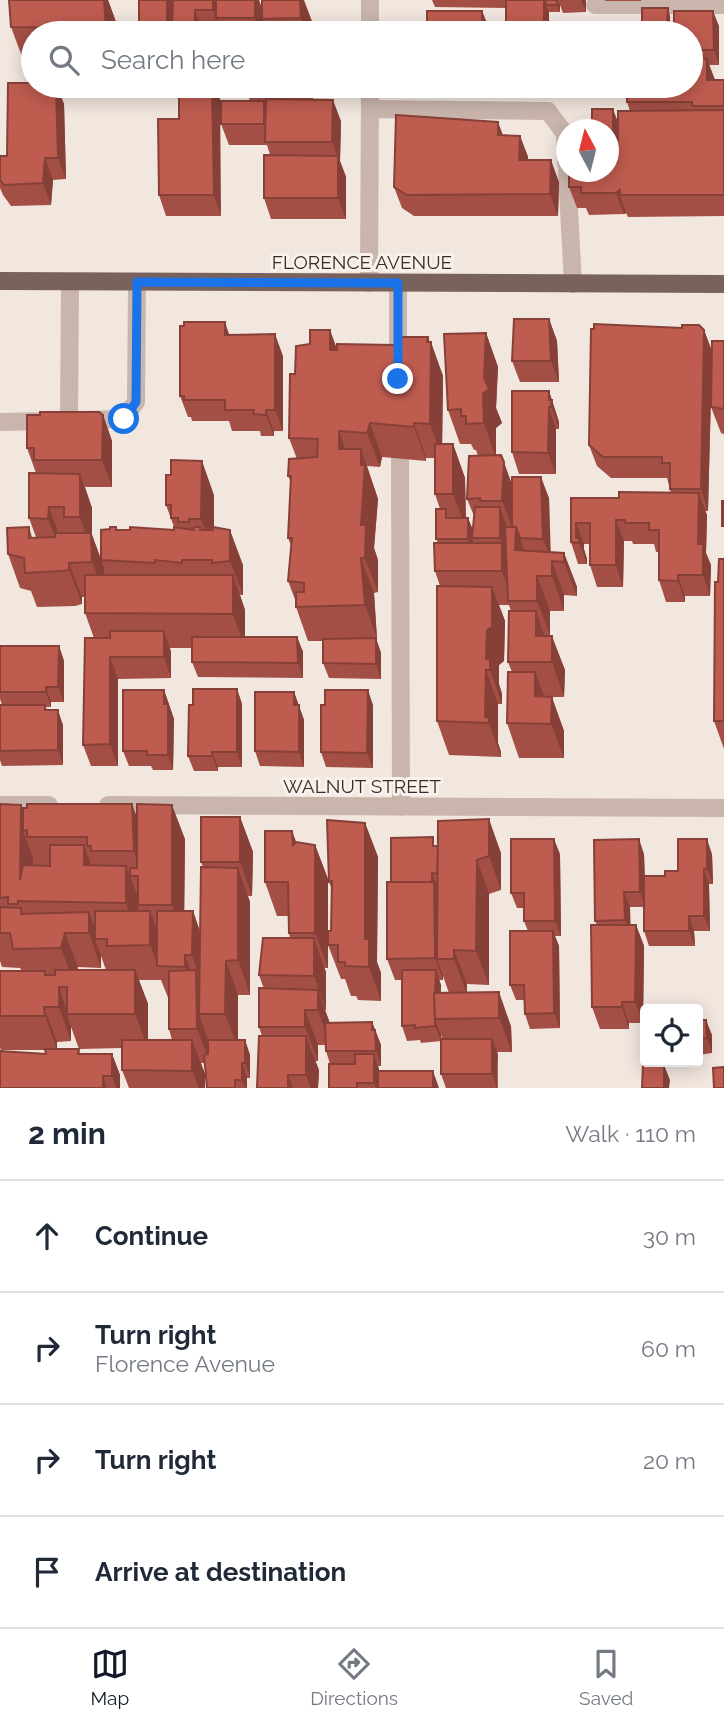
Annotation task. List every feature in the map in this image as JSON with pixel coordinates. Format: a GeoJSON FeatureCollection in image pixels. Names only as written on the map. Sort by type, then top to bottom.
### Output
{"type":"FeatureCollection","features":[{"type":"Feature","properties":{"kind":"main road","name":"FLORENCE AVENUE"},"geometry":{"type":"LineString","coordinates":[[0,281],[724,285]]}},
{"type":"Feature","properties":{"kind":"street"},"geometry":{"type":"LineString","coordinates":[[370,0],[370,21]]}},
{"type":"Feature","properties":{"kind":"street"},"geometry":{"type":"LineString","coordinates":[[595,5],[724,5]]}},
{"type":"Feature","properties":{"kind":"street"},"geometry":{"type":"LineString","coordinates":[[369,283],[370,98]]}},
{"type":"Feature","properties":{"kind":"street"},"geometry":{"type":"LineString","coordinates":[[370,109],[548,111],[556,122]]}},
{"type":"Feature","properties":{"kind":"street"},"geometry":{"type":"LineString","coordinates":[[568,182],[573,284]]}},
{"type":"Feature","properties":{"kind":"street"},"geometry":{"type":"LineString","coordinates":[[69,420],[70,282]]}},
{"type":"Feature","properties":{"kind":"street"},"geometry":{"type":"LineString","coordinates":[[0,422],[124,419],[136,402],[137,282]]}},
{"type":"Feature","properties":{"kind":"street"},"geometry":{"type":"LineString","coordinates":[[398,283],[398,379]]}},
{"type":"Feature","properties":{"kind":"street"},"geometry":{"type":"LineString","coordinates":[[400,457],[401,807]]}},
{"type":"Feature","properties":{"kind":"street","name":"WALNUT STREET"},"geometry":{"type":"LineString","coordinates":[[0,805],[724,808]]}},
{"type":"Feature","properties":{"kind":"building"},"geometry":{"type":"Polygon","coordinates":[[[9,0],[104,0],[106,21],[21,21],[21,27],[11,27],[9,0]]]}},
{"type":"Feature","properties":{"kind":"building"},"geometry":{"type":"Polygon","coordinates":[[[139,0],[167,0],[167,21],[139,21],[139,0]]]}},
{"type":"Feature","properties":{"kind":"building"},"geometry":{"type":"Polygon","coordinates":[[[173,0],[213,0],[213,10],[195,10],[195,21],[172,21],[173,0]]]}},
{"type":"Feature","properties":{"kind":"building"},"geometry":{"type":"Polygon","coordinates":[[[216,0],[255,0],[255,18],[216,18],[216,0]]]}},
{"type":"Feature","properties":{"kind":"building"},"geometry":{"type":"Polygon","coordinates":[[[262,0],[300,0],[301,18],[262,19],[262,0]]]}},
{"type":"Feature","properties":{"kind":"building"},"geometry":{"type":"Polygon","coordinates":[[[506,0],[544,0],[544,21],[506,21],[506,0]]]}},
{"type":"Feature","properties":{"kind":"building"},"geometry":{"type":"Polygon","coordinates":[[[545,0],[557,0],[557,5],[546,5],[545,0]]]}},
{"type":"Feature","properties":{"kind":"building"},"geometry":{"type":"Polygon","coordinates":[[[642,8],[668,8],[667,21],[642,21],[642,8]]]}},
{"type":"Feature","properties":{"kind":"building"},"geometry":{"type":"Polygon","coordinates":[[[427,11],[482,11],[482,21],[427,21],[427,11]]]}},
{"type":"Feature","properties":{"kind":"building"},"geometry":{"type":"Polygon","coordinates":[[[674,11],[713,11],[714,50],[703,50],[703,21],[674,21],[674,11]]]}},
{"type":"Feature","properties":{"kind":"building"},"geometry":{"type":"Polygon","coordinates":[[[703,58],[707,59],[707,80],[724,80],[724,106],[692,106],[692,102],[627,102],[627,98],[703,98],[703,58]]]}},
{"type":"Feature","properties":{"kind":"building"},"geometry":{"type":"Polygon","coordinates":[[[8,83],[21,83],[21,98],[56,98],[58,158],[45,158],[43,183],[4,185],[0,180],[0,156],[7,156],[8,83]]]}},
{"type":"Feature","properties":{"kind":"building"},"geometry":{"type":"Polygon","coordinates":[[[179,98],[212,98],[214,195],[159,195],[158,119],[179,119],[179,98]]]}},
{"type":"Feature","properties":{"kind":"building"},"geometry":{"type":"Polygon","coordinates":[[[266,99],[333,100],[332,142],[265,142],[266,99]]]}},
{"type":"Feature","properties":{"kind":"building"},"geometry":{"type":"Polygon","coordinates":[[[221,101],[264,101],[264,124],[221,124],[221,101]]]}},
{"type":"Feature","properties":{"kind":"building"},"geometry":{"type":"Polygon","coordinates":[[[592,109],[613,109],[613,119],[592,119],[592,109]]]}},
{"type":"Feature","properties":{"kind":"building"},"geometry":{"type":"Polygon","coordinates":[[[724,110],[724,195],[620,195],[620,190],[616,193],[581,193],[581,187],[569,187],[569,182],[619,182],[618,111],[724,110]]]}},
{"type":"Feature","properties":{"kind":"building"},"geometry":{"type":"Polygon","coordinates":[[[396,115],[498,122],[498,135],[520,136],[519,160],[551,160],[550,194],[407,195],[394,187],[396,115]]]}},
{"type":"Feature","properties":{"kind":"building"},"geometry":{"type":"Polygon","coordinates":[[[264,155],[338,156],[338,198],[264,198],[264,155]]]}},
{"type":"Feature","properties":{"kind":"building"},"geometry":{"type":"Polygon","coordinates":[[[514,319],[549,319],[551,361],[512,361],[514,319]]]}},
{"type":"Feature","properties":{"kind":"building"},"geometry":{"type":"Polygon","coordinates":[[[184,322],[225,322],[225,335],[275,334],[275,410],[266,410],[266,415],[253,414],[254,410],[225,410],[225,400],[184,400],[184,396],[180,396],[180,326],[184,326],[184,322]]]}},
{"type":"Feature","properties":{"kind":"building"},"geometry":{"type":"Polygon","coordinates":[[[594,324],[682,328],[682,325],[699,325],[704,330],[701,489],[670,489],[670,463],[662,463],[662,457],[603,457],[589,445],[591,329],[594,329],[594,324]]]}},
{"type":"Feature","properties":{"kind":"building"},"geometry":{"type":"Polygon","coordinates":[[[310,330],[330,330],[330,350],[337,350],[337,344],[396,345],[396,337],[428,337],[427,342],[431,342],[430,424],[414,423],[414,427],[370,423],[367,433],[339,431],[339,449],[361,449],[361,465],[365,465],[361,525],[366,525],[365,558],[361,558],[365,605],[296,607],[296,592],[304,592],[304,583],[288,581],[292,538],[288,538],[291,476],[288,476],[289,459],[317,457],[318,439],[289,438],[290,374],[295,374],[296,346],[310,344],[310,330]]]}},
{"type":"Feature","properties":{"kind":"building"},"geometry":{"type":"Polygon","coordinates":[[[486,333],[484,378],[489,389],[483,394],[484,423],[466,424],[466,416],[461,416],[461,409],[448,410],[444,334],[486,333]]]}},
{"type":"Feature","properties":{"kind":"building"},"geometry":{"type":"Polygon","coordinates":[[[712,341],[724,341],[724,409],[711,407],[712,341]]]}},
{"type":"Feature","properties":{"kind":"building"},"geometry":{"type":"Polygon","coordinates":[[[512,391],[549,391],[549,400],[552,400],[549,407],[548,453],[512,452],[512,391]]]}},
{"type":"Feature","properties":{"kind":"building"},"geometry":{"type":"Polygon","coordinates":[[[40,412],[99,412],[103,415],[102,460],[34,460],[34,448],[27,448],[27,415],[40,415],[40,412]]]}},
{"type":"Feature","properties":{"kind":"building"},"geometry":{"type":"Polygon","coordinates":[[[435,444],[453,444],[453,494],[435,494],[435,444]]]}},
{"type":"Feature","properties":{"kind":"building"},"geometry":{"type":"Polygon","coordinates":[[[501,455],[504,462],[502,501],[467,499],[469,456],[501,455]]]}},
{"type":"Feature","properties":{"kind":"building"},"geometry":{"type":"Polygon","coordinates":[[[171,460],[202,461],[201,519],[178,522],[178,518],[171,518],[171,505],[166,505],[166,475],[171,475],[171,460]]]}},
{"type":"Feature","properties":{"kind":"building"},"geometry":{"type":"Polygon","coordinates":[[[29,473],[80,474],[80,517],[64,517],[64,507],[49,507],[48,519],[29,518],[29,473]]]}},
{"type":"Feature","properties":{"kind":"building"},"geometry":{"type":"Polygon","coordinates":[[[512,477],[541,477],[543,539],[520,538],[516,527],[512,527],[512,477]]]}},
{"type":"Feature","properties":{"kind":"building"},"geometry":{"type":"Polygon","coordinates":[[[619,492],[699,493],[698,544],[703,544],[703,575],[678,575],[678,581],[659,580],[659,530],[649,530],[649,523],[625,523],[625,520],[616,520],[616,565],[590,565],[590,523],[576,523],[576,538],[579,538],[579,543],[571,542],[571,498],[619,498],[619,492]]]}},
{"type":"Feature","properties":{"kind":"building"},"geometry":{"type":"Polygon","coordinates":[[[724,501],[724,526],[722,526],[724,501]]]}},
{"type":"Feature","properties":{"kind":"building"},"geometry":{"type":"Polygon","coordinates":[[[475,507],[500,507],[500,538],[472,538],[475,507]]]}},
{"type":"Feature","properties":{"kind":"building"},"geometry":{"type":"Polygon","coordinates":[[[436,509],[446,509],[446,518],[468,518],[468,539],[436,539],[436,509]]]}},
{"type":"Feature","properties":{"kind":"building"},"geometry":{"type":"Polygon","coordinates":[[[29,527],[29,538],[55,537],[55,533],[91,533],[92,562],[69,563],[69,570],[25,573],[24,558],[8,554],[7,528],[29,527]]]}},
{"type":"Feature","properties":{"kind":"building"},"geometry":{"type":"Polygon","coordinates":[[[116,527],[116,530],[130,530],[130,527],[174,530],[174,527],[194,530],[194,527],[200,527],[200,530],[213,530],[213,527],[230,530],[230,561],[212,563],[212,560],[182,560],[182,563],[155,560],[155,563],[101,560],[101,530],[116,527]]]}},
{"type":"Feature","properties":{"kind":"building"},"geometry":{"type":"Polygon","coordinates":[[[505,527],[516,527],[515,550],[564,553],[564,562],[552,561],[552,576],[537,576],[537,601],[508,601],[505,527]]]}},
{"type":"Feature","properties":{"kind":"building"},"geometry":{"type":"Polygon","coordinates":[[[434,543],[502,543],[502,571],[435,571],[434,543]]]}},
{"type":"Feature","properties":{"kind":"building"},"geometry":{"type":"Polygon","coordinates":[[[719,559],[724,559],[724,721],[714,721],[715,582],[718,582],[719,559]]]}},
{"type":"Feature","properties":{"kind":"building"},"geometry":{"type":"Polygon","coordinates":[[[85,575],[233,575],[233,614],[85,613],[85,575]]]}},
{"type":"Feature","properties":{"kind":"building"},"geometry":{"type":"Polygon","coordinates":[[[437,586],[492,587],[492,627],[487,630],[486,659],[490,659],[490,670],[486,670],[485,717],[489,718],[489,723],[437,721],[437,586]]]}},
{"type":"Feature","properties":{"kind":"building"},"geometry":{"type":"Polygon","coordinates":[[[509,611],[536,611],[536,636],[552,636],[552,662],[508,662],[509,611]]]}},
{"type":"Feature","properties":{"kind":"building"},"geometry":{"type":"Polygon","coordinates":[[[110,631],[164,631],[164,657],[110,657],[110,744],[83,745],[85,638],[110,638],[110,631]]]}},
{"type":"Feature","properties":{"kind":"building"},"geometry":{"type":"Polygon","coordinates":[[[192,637],[297,637],[298,663],[192,662],[192,637]]]}},
{"type":"Feature","properties":{"kind":"building"},"geometry":{"type":"Polygon","coordinates":[[[376,638],[376,664],[323,663],[323,639],[376,638]]]}},
{"type":"Feature","properties":{"kind":"building"},"geometry":{"type":"Polygon","coordinates":[[[0,646],[59,646],[58,687],[46,687],[46,692],[0,692],[0,646]]]}},
{"type":"Feature","properties":{"kind":"building"},"geometry":{"type":"Polygon","coordinates":[[[508,672],[535,672],[535,696],[552,697],[551,724],[507,723],[508,672]]]}},
{"type":"Feature","properties":{"kind":"building"},"geometry":{"type":"Polygon","coordinates":[[[193,689],[237,689],[237,752],[188,756],[189,705],[193,705],[193,689]]]}},
{"type":"Feature","properties":{"kind":"building"},"geometry":{"type":"Polygon","coordinates":[[[123,690],[164,690],[164,704],[168,704],[168,755],[147,755],[147,751],[123,751],[123,690]]]}},
{"type":"Feature","properties":{"kind":"building"},"geometry":{"type":"Polygon","coordinates":[[[325,690],[368,690],[367,753],[321,752],[321,705],[325,705],[325,690]]]}},
{"type":"Feature","properties":{"kind":"building"},"geometry":{"type":"Polygon","coordinates":[[[255,692],[294,692],[294,705],[299,705],[299,752],[255,751],[255,692]]]}},
{"type":"Feature","properties":{"kind":"building"},"geometry":{"type":"Polygon","coordinates":[[[0,705],[45,705],[45,710],[58,710],[58,750],[0,751],[0,705]]]}},
{"type":"Feature","properties":{"kind":"building"},"geometry":{"type":"Polygon","coordinates":[[[0,804],[21,805],[20,880],[23,865],[50,866],[50,845],[84,845],[84,865],[126,866],[126,903],[18,901],[18,904],[8,904],[8,897],[0,898],[0,804]]]}},
{"type":"Feature","properties":{"kind":"building"},"geometry":{"type":"Polygon","coordinates":[[[27,804],[132,804],[134,851],[91,851],[91,846],[87,846],[87,837],[27,837],[27,830],[23,831],[23,808],[27,808],[27,804]]]}},
{"type":"Feature","properties":{"kind":"building"},"geometry":{"type":"Polygon","coordinates":[[[137,804],[172,805],[172,905],[138,905],[138,876],[130,876],[130,868],[137,868],[137,804]]]}},
{"type":"Feature","properties":{"kind":"building"},"geometry":{"type":"Polygon","coordinates":[[[201,817],[240,817],[240,862],[201,862],[201,817]]]}},
{"type":"Feature","properties":{"kind":"building"},"geometry":{"type":"Polygon","coordinates":[[[489,819],[489,856],[477,860],[476,951],[454,950],[454,959],[437,959],[438,821],[489,819]]]}},
{"type":"Feature","properties":{"kind":"building"},"geometry":{"type":"Polygon","coordinates":[[[327,820],[365,823],[365,939],[369,939],[369,967],[345,966],[345,962],[338,962],[338,945],[328,945],[328,931],[331,931],[332,881],[329,882],[327,820]]]}},
{"type":"Feature","properties":{"kind":"building"},"geometry":{"type":"Polygon","coordinates":[[[265,831],[292,831],[293,845],[296,842],[315,845],[315,933],[289,933],[288,882],[265,882],[265,831]]]}},
{"type":"Feature","properties":{"kind":"building"},"geometry":{"type":"Polygon","coordinates":[[[433,837],[433,846],[438,846],[437,874],[432,873],[432,882],[391,882],[391,838],[433,837]]]}},
{"type":"Feature","properties":{"kind":"building"},"geometry":{"type":"Polygon","coordinates":[[[511,839],[554,839],[555,921],[524,921],[524,893],[511,893],[511,839]]]}},
{"type":"Feature","properties":{"kind":"building"},"geometry":{"type":"Polygon","coordinates":[[[639,839],[640,892],[624,892],[625,920],[595,921],[594,840],[639,839]]]}},
{"type":"Feature","properties":{"kind":"building"},"geometry":{"type":"Polygon","coordinates":[[[678,839],[707,839],[704,916],[689,916],[689,931],[644,931],[644,876],[665,876],[665,871],[678,871],[678,839]]]}},
{"type":"Feature","properties":{"kind":"building"},"geometry":{"type":"Polygon","coordinates":[[[201,867],[238,868],[238,960],[226,961],[225,1014],[199,1014],[201,867]]]}},
{"type":"Feature","properties":{"kind":"building"},"geometry":{"type":"Polygon","coordinates":[[[387,882],[434,882],[435,958],[387,959],[387,882]]]}},
{"type":"Feature","properties":{"kind":"building"},"geometry":{"type":"Polygon","coordinates":[[[0,907],[21,908],[21,914],[89,912],[89,933],[65,933],[61,948],[13,949],[10,933],[0,933],[0,907]]]}},
{"type":"Feature","properties":{"kind":"building"},"geometry":{"type":"Polygon","coordinates":[[[95,911],[150,911],[150,945],[107,946],[107,939],[95,939],[95,911]]]}},
{"type":"Feature","properties":{"kind":"building"},"geometry":{"type":"Polygon","coordinates":[[[157,911],[193,911],[192,955],[185,955],[185,967],[157,966],[157,911]]]}},
{"type":"Feature","properties":{"kind":"building"},"geometry":{"type":"Polygon","coordinates":[[[591,925],[636,925],[635,1002],[622,1002],[622,1007],[592,1007],[591,925]]]}},
{"type":"Feature","properties":{"kind":"building"},"geometry":{"type":"Polygon","coordinates":[[[510,931],[553,931],[554,1013],[525,1014],[524,985],[510,985],[510,931]]]}},
{"type":"Feature","properties":{"kind":"building"},"geometry":{"type":"Polygon","coordinates":[[[263,938],[314,938],[314,976],[259,975],[263,938]]]}},
{"type":"Feature","properties":{"kind":"building"},"geometry":{"type":"Polygon","coordinates":[[[55,970],[135,970],[135,1014],[67,1014],[67,987],[59,987],[59,1007],[44,1007],[45,1016],[0,1016],[0,971],[45,971],[45,975],[55,975],[55,970]]]}},
{"type":"Feature","properties":{"kind":"building"},"geometry":{"type":"Polygon","coordinates":[[[196,970],[197,1029],[169,1029],[169,971],[196,970]]]}},
{"type":"Feature","properties":{"kind":"building"},"geometry":{"type":"Polygon","coordinates":[[[402,970],[436,970],[435,1026],[402,1026],[402,970]]]}},
{"type":"Feature","properties":{"kind":"building"},"geometry":{"type":"Polygon","coordinates":[[[259,988],[318,990],[318,1010],[305,1010],[305,1027],[259,1027],[259,988]]]}},
{"type":"Feature","properties":{"kind":"building"},"geometry":{"type":"Polygon","coordinates":[[[499,992],[499,1018],[435,1019],[434,993],[499,992]]]}},
{"type":"Feature","properties":{"kind":"building"},"geometry":{"type":"Polygon","coordinates":[[[703,1020],[706,1020],[707,1038],[703,1038],[703,1020]]]}},
{"type":"Feature","properties":{"kind":"building"},"geometry":{"type":"Polygon","coordinates":[[[372,1022],[376,1051],[326,1051],[325,1023],[372,1022]]]}},
{"type":"Feature","properties":{"kind":"building"},"geometry":{"type":"Polygon","coordinates":[[[259,1036],[306,1036],[306,1075],[288,1075],[288,1088],[257,1088],[259,1036]]]}},
{"type":"Feature","properties":{"kind":"building"},"geometry":{"type":"Polygon","coordinates":[[[441,1039],[492,1039],[492,1074],[441,1074],[441,1039]]]}},
{"type":"Feature","properties":{"kind":"building"},"geometry":{"type":"Polygon","coordinates":[[[122,1040],[192,1040],[192,1071],[122,1070],[122,1040]]]}},
{"type":"Feature","properties":{"kind":"building"},"geometry":{"type":"Polygon","coordinates":[[[208,1040],[245,1040],[242,1080],[235,1080],[235,1088],[207,1088],[204,1055],[208,1054],[208,1040]]]}},
{"type":"Feature","properties":{"kind":"building"},"geometry":{"type":"Polygon","coordinates":[[[45,1049],[79,1049],[78,1054],[112,1054],[112,1076],[103,1076],[103,1088],[0,1088],[0,1051],[46,1054],[45,1049]]]}},
{"type":"Feature","properties":{"kind":"building"},"geometry":{"type":"Polygon","coordinates":[[[355,1054],[374,1054],[374,1083],[357,1083],[357,1088],[329,1088],[329,1064],[355,1064],[355,1054]]]}},
{"type":"Feature","properties":{"kind":"building"},"geometry":{"type":"Polygon","coordinates":[[[643,1067],[664,1067],[664,1088],[642,1088],[643,1067]]]}},
{"type":"Feature","properties":{"kind":"building"},"geometry":{"type":"Polygon","coordinates":[[[724,1067],[724,1088],[714,1088],[713,1068],[724,1067]]]}},
{"type":"Feature","properties":{"kind":"building"},"geometry":{"type":"Polygon","coordinates":[[[378,1071],[433,1071],[433,1088],[378,1088],[378,1071]]]}},
{"type":"Feature","properties":{"kind":"route"},"geometry":{"type":"LineString","coordinates":[[124,419],[136,402],[137,282],[398,283],[398,379]]}}]}
